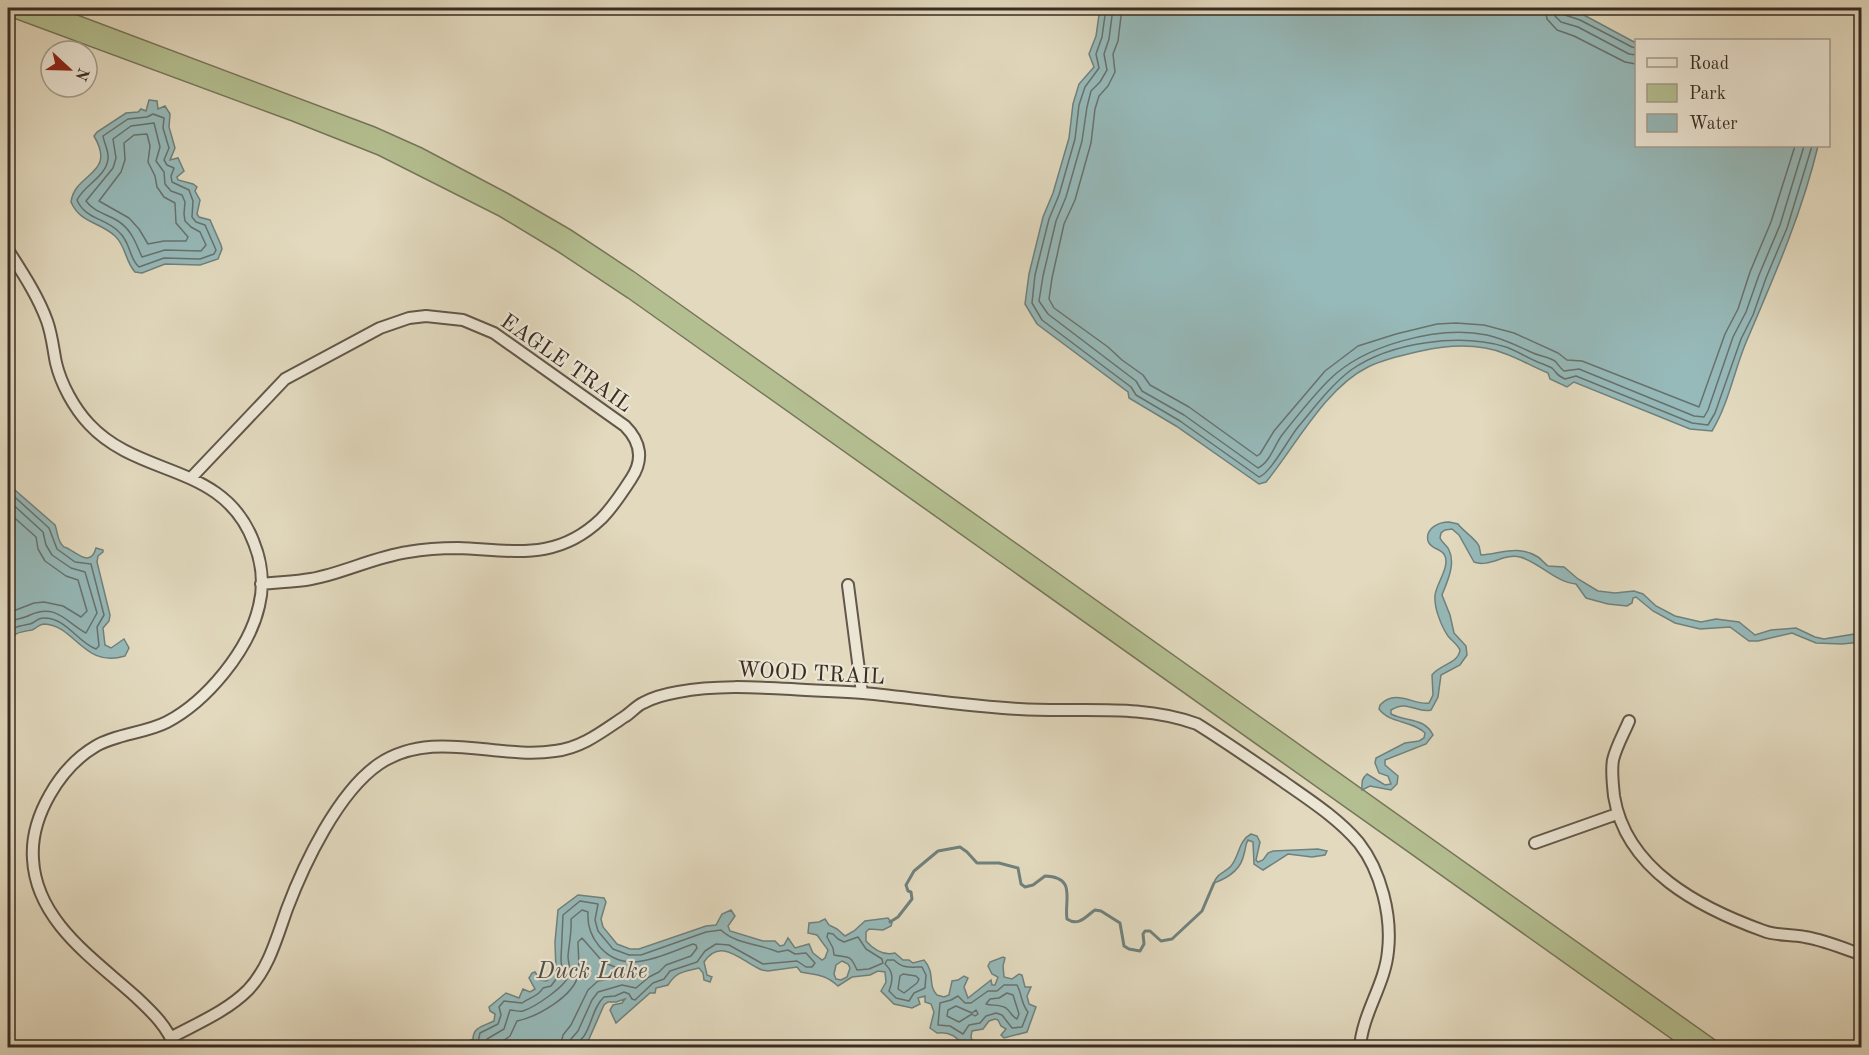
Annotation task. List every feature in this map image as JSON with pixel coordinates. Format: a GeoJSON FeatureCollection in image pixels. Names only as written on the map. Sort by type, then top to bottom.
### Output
{"type":"FeatureCollection","features":[{"type":"Feature","properties":{"kind":"street"},"geometry":{"type":"LineString","coordinates":[[8,250],[38,299],[48,321],[54,343],[56,364],[65,388],[88,424],[132,455],[191,478],[223,496],[240,514],[258,552],[262,570],[260,606],[245,643],[217,680],[189,709],[166,723],[97,745],[69,766],[50,794],[38,822],[32,857],[36,879],[48,910],[68,936],[156,1017],[173,1042]]}},
{"type":"Feature","properties":{"kind":"street","name":"EAGLE TRAIL"},"geometry":{"type":"LineString","coordinates":[[191,478],[285,379],[380,328],[409,318],[426,316],[463,320],[494,333],[625,426],[638,442],[640,461],[636,472],[613,505],[588,530],[556,546],[539,551],[518,552],[458,548],[407,552],[311,579],[261,584]]}},
{"type":"Feature","properties":{"kind":"street"},"geometry":{"type":"LineString","coordinates":[[848,585],[862,693]]}},
{"type":"Feature","properties":{"kind":"street","name":"WOOD TRAIL"},"geometry":{"type":"LineString","coordinates":[[173,1042],[248,989],[259,975],[273,951],[299,879],[332,818],[356,785],[379,764],[403,752],[428,746],[532,754],[559,751],[588,742],[641,704],[658,696],[683,691],[742,687],[862,693],[1019,710],[1131,711],[1182,718],[1197,724],[1322,809],[1359,844],[1379,879],[1388,914],[1388,951],[1384,971],[1365,1021],[1360,1047]]}},
{"type":"Feature","properties":{"kind":"street"},"geometry":{"type":"LineString","coordinates":[[1629,721],[1614,760],[1613,786],[1617,814],[1632,843],[1650,867],[1680,892],[1765,932],[1804,936],[1862,955]]}},
{"type":"Feature","properties":{"kind":"street"},"geometry":{"type":"LineString","coordinates":[[1535,843],[1617,814]]}},
{"type":"Feature","properties":{"kind":"green space"},"geometry":{"type":"Polygon","coordinates":[[[8,8],[59,8],[375,127],[422,148],[571,230],[633,271],[1725,1047],[1683,1047],[628,298],[499,216],[378,155],[99,50],[99,39],[70,39],[8,16],[8,8]]]}},
{"type":"Feature","properties":{"kind":"water"},"geometry":{"type":"Polygon","coordinates":[[[1100,8],[1560,8],[1582,14],[1635,42],[1635,147],[1818,147],[1787,245],[1742,351],[1723,409],[1712,431],[1690,429],[1574,382],[1567,387],[1550,379],[1548,373],[1496,350],[1464,346],[1442,347],[1387,359],[1352,377],[1324,403],[1266,482],[1259,484],[1176,426],[1129,398],[1128,392],[1037,324],[1025,304],[1029,274],[1043,217],[1053,193],[1069,138],[1073,104],[1079,84],[1094,67],[1089,54],[1096,36],[1100,8]]]}},
{"type":"Feature","properties":{"kind":"water"},"geometry":{"type":"Polygon","coordinates":[[[149,100],[157,101],[158,109],[165,106],[170,114],[169,127],[175,148],[170,160],[178,158],[184,171],[177,177],[178,180],[197,187],[195,191],[200,200],[197,214],[199,217],[210,220],[222,249],[218,259],[200,265],[165,264],[142,273],[135,272],[115,236],[85,218],[71,202],[74,192],[98,166],[101,159],[100,149],[94,136],[97,132],[126,113],[138,112],[141,109],[146,111],[149,100]]]}},
{"type":"Feature","properties":{"kind":"water"},"geometry":{"type":"Polygon","coordinates":[[[8,484],[55,525],[59,540],[64,547],[86,558],[93,554],[96,548],[103,550],[97,562],[110,615],[109,621],[103,628],[105,645],[111,648],[124,639],[129,648],[125,656],[99,657],[64,631],[44,624],[15,634],[8,642],[8,484]]]}},
{"type":"Feature","properties":{"kind":"water"},"geometry":{"type":"Polygon","coordinates":[[[1441,523],[1458,524],[1475,541],[1481,555],[1516,550],[1531,553],[1548,566],[1564,567],[1598,591],[1615,593],[1634,591],[1643,594],[1656,606],[1675,616],[1701,622],[1716,619],[1739,622],[1755,635],[1771,630],[1796,628],[1824,639],[1861,633],[1861,642],[1816,643],[1792,633],[1749,641],[1730,627],[1700,629],[1675,623],[1653,611],[1636,597],[1627,606],[1586,598],[1576,584],[1561,580],[1520,557],[1508,557],[1485,563],[1474,562],[1459,535],[1452,529],[1445,530],[1441,533],[1440,538],[1449,550],[1452,561],[1442,595],[1454,633],[1466,646],[1467,655],[1460,665],[1441,675],[1438,697],[1431,710],[1402,706],[1391,710],[1391,714],[1425,725],[1433,735],[1426,744],[1385,760],[1385,765],[1398,776],[1397,784],[1391,790],[1370,786],[1362,790],[1363,779],[1367,774],[1385,785],[1391,784],[1388,776],[1379,773],[1375,763],[1376,758],[1405,743],[1424,738],[1425,733],[1420,729],[1384,714],[1379,709],[1380,705],[1392,698],[1429,703],[1433,695],[1432,675],[1459,655],[1460,650],[1445,632],[1435,600],[1446,565],[1445,556],[1428,541],[1431,529],[1441,523]]]}},
{"type":"Feature","properties":{"kind":"water"},"geometry":{"type":"Polygon","coordinates":[[[1251,834],[1257,836],[1260,842],[1256,860],[1258,862],[1273,851],[1318,849],[1327,851],[1325,855],[1312,857],[1288,854],[1263,870],[1254,864],[1253,842],[1248,840],[1237,869],[1229,876],[1214,883],[1219,875],[1231,866],[1241,844],[1251,834]]]}},
{"type":"Feature","properties":{"kind":"water","name":"Duck Lake"},"geometry":{"type":"Polygon","coordinates":[[[578,895],[604,898],[606,902],[601,919],[603,927],[617,944],[630,949],[639,949],[706,926],[716,925],[722,914],[731,910],[735,916],[728,926],[730,931],[763,941],[775,941],[780,946],[784,945],[788,938],[795,948],[809,944],[813,953],[822,960],[828,950],[817,935],[808,933],[809,923],[825,919],[829,925],[845,936],[865,921],[888,918],[892,923],[891,926],[883,930],[869,929],[866,932],[866,941],[879,952],[895,953],[903,960],[913,963],[924,960],[930,970],[932,987],[937,995],[944,997],[949,995],[952,981],[964,976],[968,978],[964,987],[968,998],[991,980],[992,985],[995,985],[998,977],[992,974],[988,966],[990,962],[1003,957],[1005,958],[1004,977],[1012,979],[1019,974],[1022,975],[1025,987],[1031,987],[1027,996],[1029,1004],[1036,1007],[1027,1032],[1004,1038],[1001,1035],[1006,1029],[995,1019],[989,1021],[983,1029],[972,1031],[974,1047],[964,1047],[953,1036],[937,1033],[930,1028],[934,1012],[931,1004],[925,1002],[925,996],[918,998],[920,1004],[912,1008],[894,1004],[881,991],[886,982],[885,972],[878,971],[870,975],[852,977],[838,986],[825,977],[801,972],[797,967],[762,970],[732,953],[717,951],[704,962],[707,975],[712,977],[710,982],[704,980],[699,968],[681,973],[668,985],[656,988],[655,993],[650,993],[616,1023],[610,1010],[613,1005],[622,1003],[625,999],[608,1002],[604,1005],[589,1039],[582,1047],[466,1047],[473,1039],[477,1029],[494,1021],[495,1014],[490,1011],[489,1007],[506,993],[519,998],[523,989],[530,992],[535,989],[529,978],[532,973],[535,972],[540,980],[546,981],[550,970],[556,972],[555,942],[558,910],[578,895]],[[842,961],[836,965],[834,974],[836,979],[841,980],[847,977],[850,968],[842,961]]]}},
{"type":"Feature","properties":{"kind":"waterway"},"geometry":{"type":"LineString","coordinates":[[890,922],[898,917],[912,899],[911,892],[908,891],[906,885],[914,871],[938,851],[960,847],[977,863],[999,863],[1018,868],[1021,884],[1025,887],[1033,885],[1045,876],[1062,880],[1067,891],[1067,919],[1075,922],[1095,910],[1101,911],[1120,923],[1124,946],[1140,951],[1144,944],[1145,931],[1150,931],[1161,941],[1172,939],[1202,911],[1214,883]]}}]}
